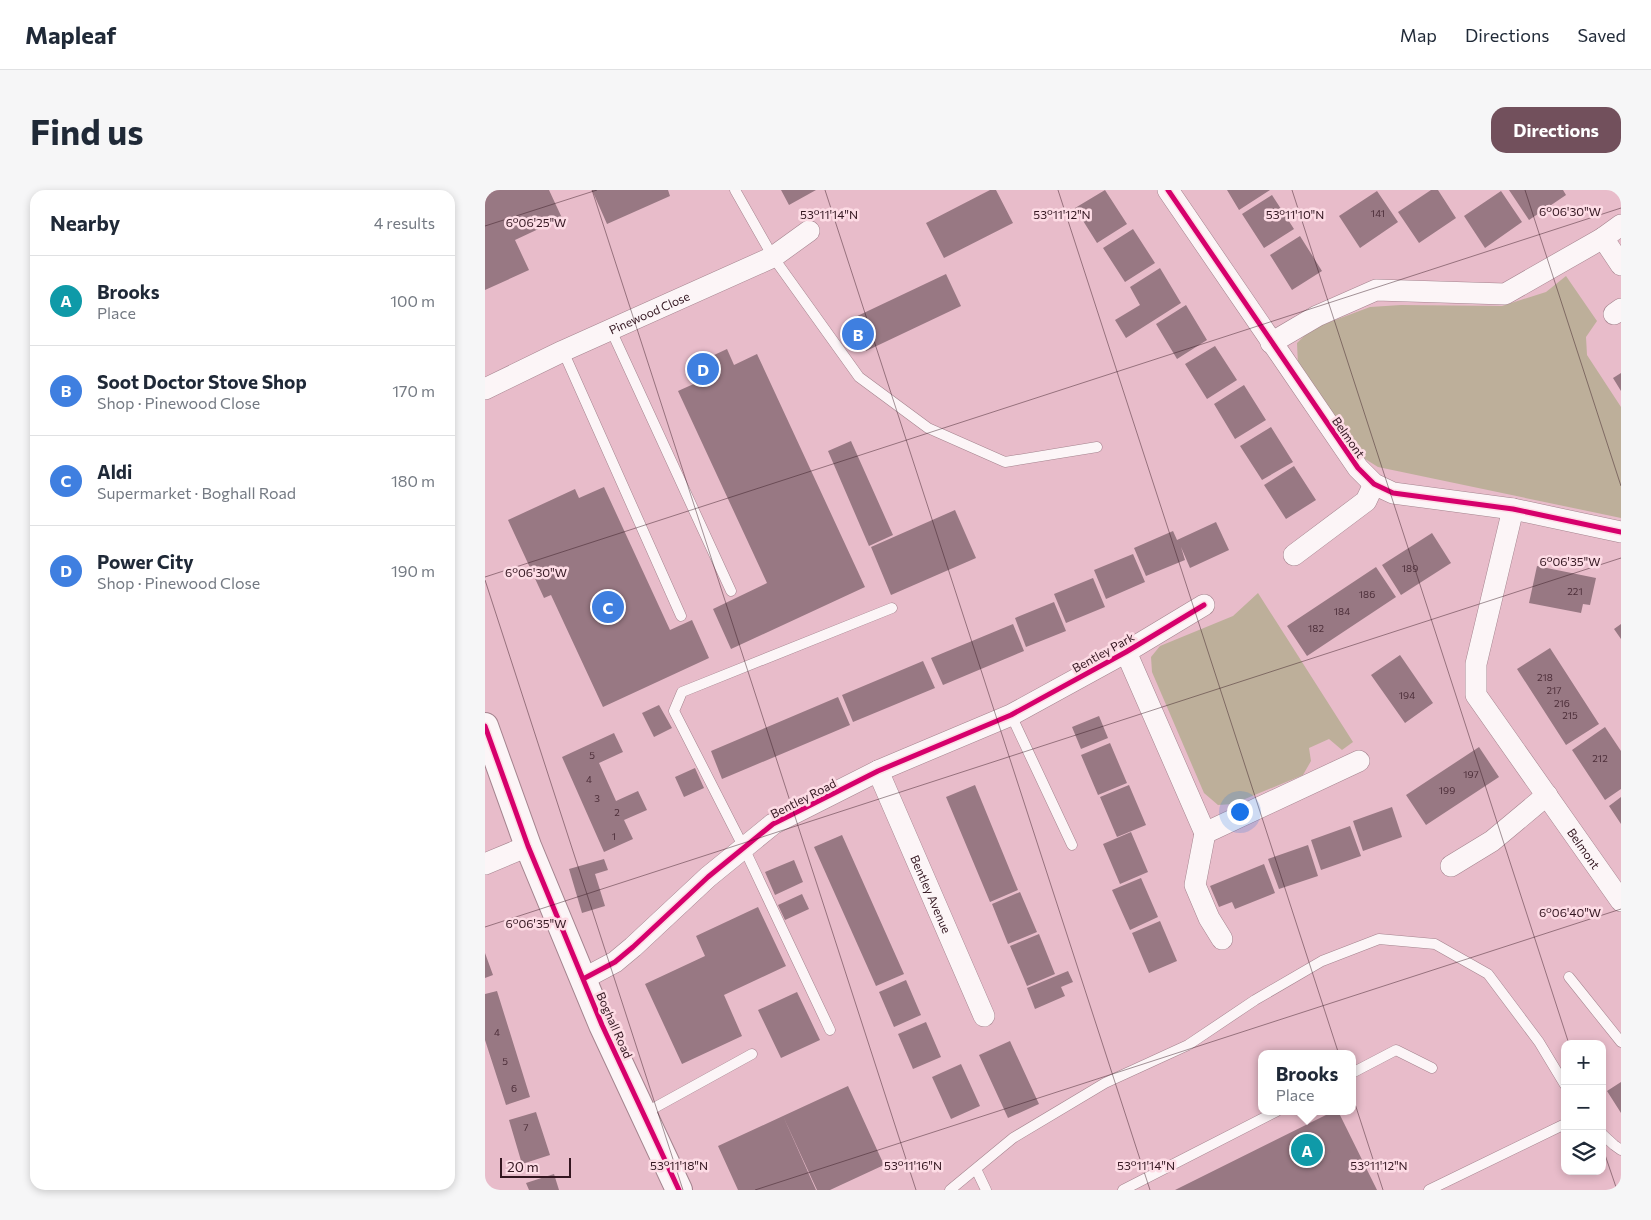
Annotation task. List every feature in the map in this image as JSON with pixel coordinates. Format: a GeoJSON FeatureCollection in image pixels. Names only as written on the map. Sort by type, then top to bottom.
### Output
{"type":"FeatureCollection","features":[{"type":"Feature","properties":{"kind":"street","name":"Belmont"},"geometry":{"type":"LineString","coordinates":[[1168,190],[1357,468],[1374,484],[1393,493],[1513,509],[1621,532]]}},
{"type":"Feature","properties":{"kind":"street"},"geometry":{"type":"LineString","coordinates":[[1271,344],[1317,316],[1376,290],[1505,294],[1603,238],[1621,225]]}},
{"type":"Feature","properties":{"kind":"street","name":"Pinewood Close"},"geometry":{"type":"LineString","coordinates":[[485,389],[563,351],[773,257],[809,231]]}},
{"type":"Feature","properties":{"kind":"street"},"geometry":{"type":"LineString","coordinates":[[1603,238],[1621,265]]}},
{"type":"Feature","properties":{"kind":"street"},"geometry":{"type":"LineString","coordinates":[[1294,555],[1366,501],[1374,484]]}},
{"type":"Feature","properties":{"kind":"street","name":"Belmont"},"geometry":{"type":"LineString","coordinates":[[1513,509],[1477,664],[1476,695],[1621,901]]}},
{"type":"Feature","properties":{"kind":"street","name":"Bentley Park"},"geometry":{"type":"LineString","coordinates":[[1011,715],[1126,652],[1204,605]]}},
{"type":"Feature","properties":{"kind":"street","name":"Bentley Park"},"geometry":{"type":"LineString","coordinates":[[1126,652],[1205,833]]}},
{"type":"Feature","properties":{"kind":"street","name":"Bentley Road"},"geometry":{"type":"LineString","coordinates":[[583,979],[615,962],[708,878],[773,824],[878,771],[1011,715]]}},
{"type":"Feature","properties":{"kind":"street","name":"Boghall Road"},"geometry":{"type":"LineString","coordinates":[[485,726],[529,846],[602,1025],[679,1190]]}},
{"type":"Feature","properties":{"kind":"street"},"geometry":{"type":"LineString","coordinates":[[1223,939],[1209,918],[1195,885],[1205,833],[1359,761]]}},
{"type":"Feature","properties":{"kind":"street","name":"Bentley Avenue"},"geometry":{"type":"LineString","coordinates":[[878,771],[984,1016]]}},
{"type":"Feature","properties":{"kind":"street"},"geometry":{"type":"LineString","coordinates":[[1451,866],[1492,841],[1547,795]]}},
{"type":"Feature","properties":{"kind":"street"},"geometry":{"type":"LineString","coordinates":[[485,864],[529,846]]}},
{"type":"Feature","properties":{"kind":"lane"},"geometry":{"type":"LineString","coordinates":[[735,190],[773,257],[859,377],[928,428],[1005,462],[1097,447]]}},
{"type":"Feature","properties":{"kind":"lane"},"geometry":{"type":"LineString","coordinates":[[611,330],[731,591]]}},
{"type":"Feature","properties":{"kind":"lane"},"geometry":{"type":"LineString","coordinates":[[563,351],[681,616]]}},
{"type":"Feature","properties":{"kind":"lane"},"geometry":{"type":"LineString","coordinates":[[830,1030],[744,848],[674,711],[682,692],[893,608]]}},
{"type":"Feature","properties":{"kind":"lane"},"geometry":{"type":"LineString","coordinates":[[1011,715],[1072,845]]}},
{"type":"Feature","properties":{"kind":"lane"},"geometry":{"type":"LineString","coordinates":[[950,1190],[977,1170],[1013,1138],[1105,1084],[1187,1045],[1255,1000],[1322,961],[1379,939],[1435,944],[1488,974],[1539,1042],[1561,1078]]}},
{"type":"Feature","properties":{"kind":"lane"},"geometry":{"type":"LineString","coordinates":[[1569,977],[1621,1042]]}},
{"type":"Feature","properties":{"kind":"lane"},"geometry":{"type":"LineString","coordinates":[[1356,1071],[1396,1050],[1433,1068]]}},
{"type":"Feature","properties":{"kind":"lane"},"geometry":{"type":"LineString","coordinates":[[645,1114],[752,1054]]}},
{"type":"Feature","properties":{"kind":"lane"},"geometry":{"type":"LineString","coordinates":[[1123,1190],[1269,1115]]}},
{"type":"Feature","properties":{"kind":"lane"},"geometry":{"type":"LineString","coordinates":[[1429,1190],[1561,1126]]}},
{"type":"Feature","properties":{"kind":"lane"},"geometry":{"type":"LineString","coordinates":[[1606,1137],[1621,1150]]}},
{"type":"Feature","properties":{"kind":"lane"},"geometry":{"type":"LineString","coordinates":[[977,1170],[986,1190]]}},
{"type":"Feature","properties":{"kind":"shaded area"},"geometry":{"type":"Polygon","coordinates":[[[1566,276],[1597,321],[1586,337],[1587,355],[1621,407],[1621,518],[1378,467],[1362,457],[1298,365],[1297,343],[1311,329],[1370,307],[1401,305],[1502,306],[1546,292],[1566,276]]]}},
{"type":"Feature","properties":{"kind":"shaded area"},"geometry":{"type":"Polygon","coordinates":[[[1258,593],[1353,742],[1342,750],[1329,739],[1309,748],[1311,761],[1303,775],[1233,804],[1218,805],[1204,793],[1152,672],[1151,657],[1160,646],[1233,616],[1258,593]]]}},
{"type":"Feature","properties":{"kind":"building"},"geometry":{"type":"Polygon","coordinates":[[[485,190],[549,190],[562,218],[515,240],[529,270],[485,290],[485,190]]]}},
{"type":"Feature","properties":{"kind":"building"},"geometry":{"type":"Polygon","coordinates":[[[592,190],[668,190],[670,196],[607,224],[592,190]]]}},
{"type":"Feature","properties":{"kind":"building"},"geometry":{"type":"Polygon","coordinates":[[[781,190],[816,190],[789,205],[781,190]]]}},
{"type":"Feature","properties":{"kind":"building"},"geometry":{"type":"Polygon","coordinates":[[[990,190],[996,190],[1013,223],[944,258],[926,223],[990,190]]]}},
{"type":"Feature","properties":{"kind":"building"},"geometry":{"type":"Polygon","coordinates":[[[1105,190],[1127,224],[1097,243],[1075,208],[1105,190]]]}},
{"type":"Feature","properties":{"kind":"building"},"geometry":{"type":"Polygon","coordinates":[[[1227,190],[1270,190],[1239,210],[1227,190]]]}},
{"type":"Feature","properties":{"kind":"building"},"geometry":{"type":"Polygon","coordinates":[[[1431,190],[1438,190],[1456,218],[1419,243],[1398,212],[1431,190]]]}},
{"type":"Feature","properties":{"kind":"building"},"geometry":{"type":"Polygon","coordinates":[[[1509,190],[1563,190],[1566,195],[1529,220],[1509,190]]]}},
{"type":"Feature","properties":{"kind":"building"},"geometry":{"type":"Polygon","coordinates":[[[1377,191],[1398,222],[1360,248],[1339,216],[1377,191]]]}},
{"type":"Feature","properties":{"kind":"building"},"geometry":{"type":"Polygon","coordinates":[[[1501,191],[1522,222],[1485,248],[1464,216],[1501,191]]]}},
{"type":"Feature","properties":{"kind":"building"},"geometry":{"type":"Polygon","coordinates":[[[1272,195],[1294,229],[1264,248],[1242,214],[1272,195]]]}},
{"type":"Feature","properties":{"kind":"building"},"geometry":{"type":"Polygon","coordinates":[[[1133,229],[1155,263],[1125,282],[1103,248],[1133,229]]]}},
{"type":"Feature","properties":{"kind":"building"},"geometry":{"type":"Polygon","coordinates":[[[1300,236],[1322,271],[1292,290],[1270,255],[1300,236]]]}},
{"type":"Feature","properties":{"kind":"building"},"geometry":{"type":"Polygon","coordinates":[[[1160,268],[1181,303],[1126,338],[1115,320],[1140,305],[1130,287],[1160,268]]]}},
{"type":"Feature","properties":{"kind":"building"},"geometry":{"type":"Polygon","coordinates":[[[946,274],[961,306],[866,351],[851,319],[946,274]]]}},
{"type":"Feature","properties":{"kind":"building"},"geometry":{"type":"Polygon","coordinates":[[[1186,305],[1207,340],[1177,359],[1156,324],[1186,305]]]}},
{"type":"Feature","properties":{"kind":"building"},"geometry":{"type":"Polygon","coordinates":[[[1215,346],[1237,380],[1207,399],[1185,364],[1215,346]]]}},
{"type":"Feature","properties":{"kind":"building"},"geometry":{"type":"Polygon","coordinates":[[[727,349],[734,365],[757,354],[865,587],[731,649],[713,609],[767,583],[678,391],[707,378],[699,362],[727,349]]]}},
{"type":"Feature","properties":{"kind":"building"},"geometry":{"type":"Polygon","coordinates":[[[1621,373],[1621,391],[1613,378],[1621,373]]]}},
{"type":"Feature","properties":{"kind":"building"},"geometry":{"type":"Polygon","coordinates":[[[1244,385],[1266,420],[1235,439],[1214,404],[1244,385]]]}},
{"type":"Feature","properties":{"kind":"building"},"geometry":{"type":"Polygon","coordinates":[[[1271,427],[1293,462],[1262,480],[1240,446],[1271,427]]]}},
{"type":"Feature","properties":{"kind":"building"},"geometry":{"type":"Polygon","coordinates":[[[851,441],[893,535],[869,546],[828,451],[851,441]]]}},
{"type":"Feature","properties":{"kind":"building"},"geometry":{"type":"Polygon","coordinates":[[[1294,466],[1316,500],[1286,519],[1264,485],[1294,466]]]}},
{"type":"Feature","properties":{"kind":"building"},"geometry":{"type":"Polygon","coordinates":[[[604,487],[670,630],[692,620],[709,658],[603,707],[551,595],[544,598],[508,520],[575,489],[579,498],[604,487]]]}},
{"type":"Feature","properties":{"kind":"building"},"geometry":{"type":"Polygon","coordinates":[[[955,510],[976,558],[891,595],[871,547],[955,510]]]}},
{"type":"Feature","properties":{"kind":"building"},"geometry":{"type":"Polygon","coordinates":[[[1216,522],[1229,550],[1190,568],[1181,547],[1185,560],[1146,576],[1134,548],[1173,531],[1177,540],[1216,522]]]}},
{"type":"Feature","properties":{"kind":"building"},"geometry":{"type":"Polygon","coordinates":[[[1432,533],[1451,563],[1401,595],[1382,565],[1432,533]]]}},
{"type":"Feature","properties":{"kind":"building"},"geometry":{"type":"Polygon","coordinates":[[[1133,554],[1145,582],[1106,599],[1094,570],[1133,554]]]}},
{"type":"Feature","properties":{"kind":"building"},"geometry":{"type":"Polygon","coordinates":[[[1537,566],[1596,578],[1590,605],[1583,604],[1581,613],[1529,603],[1537,566]]]}},
{"type":"Feature","properties":{"kind":"building"},"geometry":{"type":"Polygon","coordinates":[[[1376,567],[1396,597],[1307,656],[1287,626],[1376,567]]]}},
{"type":"Feature","properties":{"kind":"building"},"geometry":{"type":"Polygon","coordinates":[[[1093,578],[1105,607],[1066,623],[1054,594],[1093,578]]]}},
{"type":"Feature","properties":{"kind":"building"},"geometry":{"type":"Polygon","coordinates":[[[1054,602],[1066,631],[1026,647],[1015,618],[1054,602]]]}},
{"type":"Feature","properties":{"kind":"building"},"geometry":{"type":"Polygon","coordinates":[[[1013,624],[1024,651],[943,685],[931,658],[1013,624]]]}},
{"type":"Feature","properties":{"kind":"building"},"geometry":{"type":"Polygon","coordinates":[[[1621,624],[1621,639],[1614,629],[1621,624]]]}},
{"type":"Feature","properties":{"kind":"building"},"geometry":{"type":"Polygon","coordinates":[[[1550,648],[1599,724],[1566,745],[1517,669],[1550,648]]]}},
{"type":"Feature","properties":{"kind":"building"},"geometry":{"type":"Polygon","coordinates":[[[1400,655],[1433,703],[1405,723],[1371,675],[1400,655]]]}},
{"type":"Feature","properties":{"kind":"building"},"geometry":{"type":"Polygon","coordinates":[[[923,661],[935,688],[853,722],[842,695],[923,661]]]}},
{"type":"Feature","properties":{"kind":"building"},"geometry":{"type":"Polygon","coordinates":[[[838,697],[850,725],[722,779],[711,751],[838,697]]]}},
{"type":"Feature","properties":{"kind":"building"},"geometry":{"type":"Polygon","coordinates":[[[659,705],[672,728],[654,737],[642,713],[659,705]]]}},
{"type":"Feature","properties":{"kind":"building"},"geometry":{"type":"Polygon","coordinates":[[[1099,716],[1108,738],[1081,749],[1072,727],[1099,716]]]}},
{"type":"Feature","properties":{"kind":"building"},"geometry":{"type":"Polygon","coordinates":[[[1605,727],[1621,751],[1621,789],[1605,800],[1572,750],[1605,727]]]}},
{"type":"Feature","properties":{"kind":"building"},"geometry":{"type":"Polygon","coordinates":[[[614,733],[623,752],[599,763],[616,801],[638,791],[647,810],[624,820],[633,839],[604,852],[562,757],[614,733]]]}},
{"type":"Feature","properties":{"kind":"building"},"geometry":{"type":"Polygon","coordinates":[[[1110,743],[1127,783],[1098,795],[1081,755],[1110,743]]]}},
{"type":"Feature","properties":{"kind":"building"},"geometry":{"type":"Polygon","coordinates":[[[1479,747],[1499,777],[1426,825],[1406,795],[1479,747]]]}},
{"type":"Feature","properties":{"kind":"building"},"geometry":{"type":"Polygon","coordinates":[[[695,768],[704,788],[684,797],[675,777],[695,768]]]}},
{"type":"Feature","properties":{"kind":"building"},"geometry":{"type":"Polygon","coordinates":[[[975,785],[1018,890],[990,902],[946,797],[975,785]]]}},
{"type":"Feature","properties":{"kind":"building"},"geometry":{"type":"Polygon","coordinates":[[[1129,785],[1146,825],[1117,837],[1100,797],[1129,785]]]}},
{"type":"Feature","properties":{"kind":"building"},"geometry":{"type":"Polygon","coordinates":[[[1621,797],[1621,824],[1609,806],[1621,797]]]}},
{"type":"Feature","properties":{"kind":"building"},"geometry":{"type":"Polygon","coordinates":[[[1392,807],[1402,837],[1363,851],[1353,821],[1392,807]]]}},
{"type":"Feature","properties":{"kind":"building"},"geometry":{"type":"Polygon","coordinates":[[[1350,826],[1361,856],[1321,870],[1311,840],[1350,826]]]}},
{"type":"Feature","properties":{"kind":"building"},"geometry":{"type":"Polygon","coordinates":[[[1131,832],[1148,872],[1120,884],[1103,844],[1131,832]]]}},
{"type":"Feature","properties":{"kind":"building"},"geometry":{"type":"Polygon","coordinates":[[[842,835],[904,974],[876,986],[814,847],[842,835]]]}},
{"type":"Feature","properties":{"kind":"building"},"geometry":{"type":"Polygon","coordinates":[[[1308,845],[1318,876],[1279,889],[1268,859],[1308,845]]]}},
{"type":"Feature","properties":{"kind":"building"},"geometry":{"type":"Polygon","coordinates":[[[604,859],[608,870],[595,874],[605,906],[582,913],[569,869],[604,859]]]}},
{"type":"Feature","properties":{"kind":"building"},"geometry":{"type":"Polygon","coordinates":[[[794,860],[803,882],[775,895],[765,872],[794,860]]]}},
{"type":"Feature","properties":{"kind":"building"},"geometry":{"type":"Polygon","coordinates":[[[1264,864],[1275,893],[1235,909],[1232,902],[1219,907],[1210,886],[1264,864]]]}},
{"type":"Feature","properties":{"kind":"building"},"geometry":{"type":"Polygon","coordinates":[[[1141,878],[1158,917],[1130,930],[1112,890],[1141,878]]]}},
{"type":"Feature","properties":{"kind":"building"},"geometry":{"type":"Polygon","coordinates":[[[1020,892],[1037,932],[1008,944],[992,904],[1020,892]]]}},
{"type":"Feature","properties":{"kind":"building"},"geometry":{"type":"Polygon","coordinates":[[[802,894],[809,909],[785,920],[778,905],[802,894]]]}},
{"type":"Feature","properties":{"kind":"building"},"geometry":{"type":"Polygon","coordinates":[[[758,907],[786,966],[724,995],[742,1036],[682,1064],[645,984],[705,956],[696,936],[758,907]]]}},
{"type":"Feature","properties":{"kind":"building"},"geometry":{"type":"Polygon","coordinates":[[[1160,921],[1177,961],[1149,973],[1132,933],[1160,921]]]}},
{"type":"Feature","properties":{"kind":"building"},"geometry":{"type":"Polygon","coordinates":[[[1039,934],[1055,974],[1027,986],[1010,946],[1039,934]]]}},
{"type":"Feature","properties":{"kind":"building"},"geometry":{"type":"Polygon","coordinates":[[[485,953],[493,975],[485,978],[485,953]]]}},
{"type":"Feature","properties":{"kind":"building"},"geometry":{"type":"Polygon","coordinates":[[[1068,971],[1073,982],[1061,987],[1065,996],[1035,1009],[1027,988],[1068,971]]]}},
{"type":"Feature","properties":{"kind":"building"},"geometry":{"type":"Polygon","coordinates":[[[906,980],[921,1015],[894,1027],[879,992],[906,980]]]}},
{"type":"Feature","properties":{"kind":"building"},"geometry":{"type":"Polygon","coordinates":[[[497,991],[530,1097],[506,1105],[485,1040],[485,994],[497,991]]]}},
{"type":"Feature","properties":{"kind":"building"},"geometry":{"type":"Polygon","coordinates":[[[797,992],[820,1040],[781,1058],[758,1010],[797,992]]]}},
{"type":"Feature","properties":{"kind":"building"},"geometry":{"type":"Polygon","coordinates":[[[926,1022],[941,1057],[913,1069],[898,1034],[926,1022]]]}},
{"type":"Feature","properties":{"kind":"building"},"geometry":{"type":"Polygon","coordinates":[[[1010,1041],[1039,1104],[1008,1118],[979,1055],[1010,1041]]]}},
{"type":"Feature","properties":{"kind":"building"},"geometry":{"type":"Polygon","coordinates":[[[961,1064],[980,1106],[951,1119],[932,1077],[961,1064]]]}},
{"type":"Feature","properties":{"kind":"building"},"geometry":{"type":"Polygon","coordinates":[[[1621,1082],[1621,1113],[1607,1091],[1621,1082]]]}},
{"type":"Feature","properties":{"kind":"building"},"geometry":{"type":"Polygon","coordinates":[[[848,1086],[884,1165],[830,1190],[817,1190],[783,1116],[848,1086]]]}},
{"type":"Feature","properties":{"kind":"building"},"geometry":{"type":"Polygon","coordinates":[[[536,1112],[550,1155],[522,1164],[509,1120],[536,1112]]]}},
{"type":"Feature","properties":{"kind":"building"},"geometry":{"type":"Polygon","coordinates":[[[1326,1115],[1340,1115],[1377,1190],[1175,1190],[1326,1115]]]}},
{"type":"Feature","properties":{"kind":"building"},"geometry":{"type":"Polygon","coordinates":[[[783,1116],[816,1190],[738,1190],[718,1146],[783,1116]]]}},
{"type":"Feature","properties":{"kind":"building"},"geometry":{"type":"Polygon","coordinates":[[[554,1174],[559,1190],[529,1190],[526,1183],[554,1174]]]}},
{"type":"Feature","properties":{"kind":"cycle path"},"geometry":{"type":"LineString","coordinates":[[1168,190],[1358,468],[1374,484],[1393,493],[1513,509],[1621,532]]}},
{"type":"Feature","properties":{"kind":"cycle path"},"geometry":{"type":"LineString","coordinates":[[583,979],[615,962],[708,877],[773,824],[878,771],[1011,715],[1126,652],[1204,605]]}},
{"type":"Feature","properties":{"kind":"cycle path"},"geometry":{"type":"LineString","coordinates":[[485,726],[528,846],[602,1025],[679,1190]]}},
{"type":"Feature","properties":{"kind":"place","name":"Soot Doctor Stove Shop"},"geometry":{"type":"Point","coordinates":[858,334]}},
{"type":"Feature","properties":{"kind":"place","name":"Power City"},"geometry":{"type":"Point","coordinates":[703,369]}},
{"type":"Feature","properties":{"kind":"place","name":"Aldi"},"geometry":{"type":"Point","coordinates":[608,607]}},
{"type":"Feature","properties":{"kind":"place","name":"Brooks"},"geometry":{"type":"Point","coordinates":[1307,1150]}}]}
